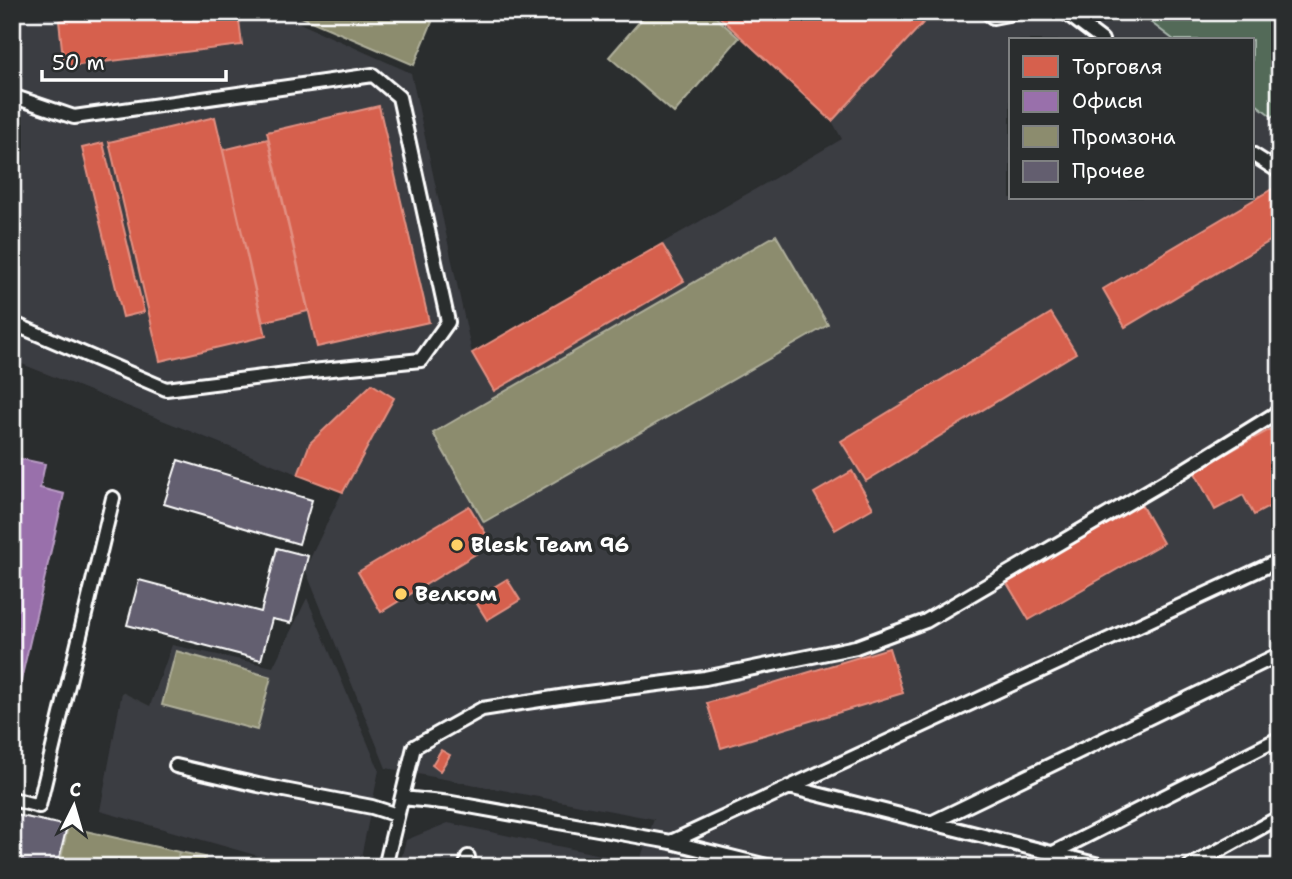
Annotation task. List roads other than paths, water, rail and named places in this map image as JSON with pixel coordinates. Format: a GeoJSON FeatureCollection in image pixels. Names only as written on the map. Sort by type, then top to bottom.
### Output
{"type":"FeatureCollection","features":[{"type":"Feature","properties":{"kind":"lane"},"geometry":{"type":"LineString","coordinates":[[987,12],[993,17],[1018,12]]}},
{"type":"Feature","properties":{"kind":"lane"},"geometry":{"type":"LineString","coordinates":[[1065,12],[1099,38]]}},
{"type":"Feature","properties":{"kind":"lane"},"geometry":{"type":"LineString","coordinates":[[12,96],[74,117],[373,75],[399,97],[447,322],[421,360],[166,389],[12,323]]}},
{"type":"Feature","properties":{"kind":"lane"},"geometry":{"type":"LineString","coordinates":[[1254,155],[1280,173]]}},
{"type":"Feature","properties":{"kind":"lane"},"geometry":{"type":"LineString","coordinates":[[385,867],[414,747],[482,709],[718,676],[856,647],[926,621],[1280,411]]}},
{"type":"Feature","properties":{"kind":"lane"},"geometry":{"type":"LineString","coordinates":[[12,799],[39,806],[113,498]]}},
{"type":"Feature","properties":{"kind":"lane"},"geometry":{"type":"LineString","coordinates":[[671,842],[1280,560]]}},
{"type":"Feature","properties":{"kind":"lane"},"geometry":{"type":"LineString","coordinates":[[931,823],[1280,654]]}},
{"type":"Feature","properties":{"kind":"lane"},"geometry":{"type":"LineString","coordinates":[[1053,853],[1280,738]]}},
{"type":"Feature","properties":{"kind":"lane"},"geometry":{"type":"LineString","coordinates":[[176,766],[372,807],[397,815]]}},
{"type":"Feature","properties":{"kind":"lane"},"geometry":{"type":"LineString","coordinates":[[789,787],[1107,867]]}},
{"type":"Feature","properties":{"kind":"lane"},"geometry":{"type":"LineString","coordinates":[[402,798],[452,803],[671,842],[771,867]]}},
{"type":"Feature","properties":{"kind":"lane"},"geometry":{"type":"LineString","coordinates":[[1189,867],[1280,817]]}},
{"type":"Feature","properties":{"kind":"place","name":"Blesk Team 96"},"geometry":{"type":"Point","coordinates":[457,545]}},
{"type":"Feature","properties":{"kind":"place","name":"Велком"},"geometry":{"type":"Point","coordinates":[401,594]}}]}
